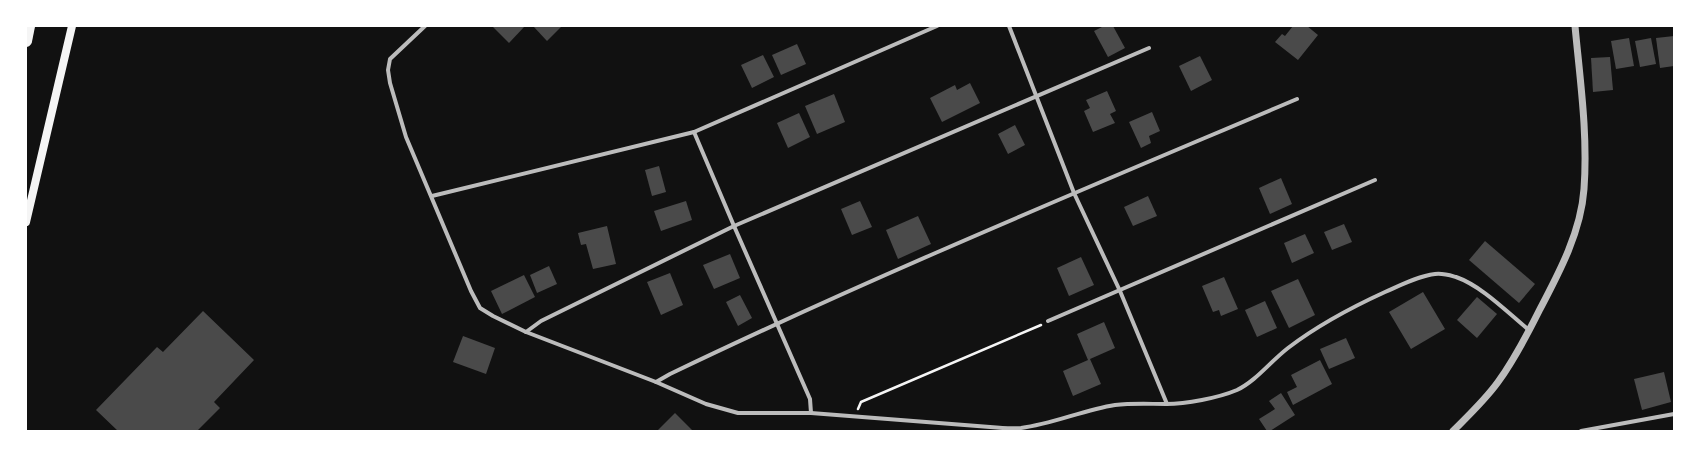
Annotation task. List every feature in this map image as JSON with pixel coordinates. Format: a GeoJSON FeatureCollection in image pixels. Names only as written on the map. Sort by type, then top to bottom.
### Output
{"type":"FeatureCollection","features":[{"type":"Feature","properties":{"kind":"highway"},"geometry":{"type":"LineString","coordinates":[[26,41],[29,26]]}},
{"type":"Feature","properties":{"kind":"main road"},"geometry":{"type":"LineString","coordinates":[[26,222],[72,26]]}},
{"type":"Feature","properties":{"kind":"street"},"geometry":{"type":"LineString","coordinates":[[426,26],[390,59],[388,70],[390,83],[406,137],[471,291],[480,308],[526,332],[656,382],[706,404],[738,413],[811,413],[1020,428],[1114,406],[1187,402],[1237,390],[1248,383],[1282,352],[1310,331],[1354,307],[1404,284],[1426,276],[1445,274],[1464,280],[1478,289],[1529,330]]}},
{"type":"Feature","properties":{"kind":"street"},"geometry":{"type":"LineString","coordinates":[[432,196],[694,132],[937,26]]}},
{"type":"Feature","properties":{"kind":"street"},"geometry":{"type":"LineString","coordinates":[[1009,26],[1074,193],[1120,291],[1167,404]]}},
{"type":"Feature","properties":{"kind":"street"},"geometry":{"type":"LineString","coordinates":[[1453,431],[1476,409],[1498,381],[1529,330],[1549,292],[1573,237],[1580,216],[1584,190],[1585,139],[1575,26]]}},
{"type":"Feature","properties":{"kind":"street"},"geometry":{"type":"LineString","coordinates":[[526,332],[541,321],[734,226],[1149,48]]}},
{"type":"Feature","properties":{"kind":"street"},"geometry":{"type":"LineString","coordinates":[[656,382],[777,323],[1074,193],[1297,99]]}},
{"type":"Feature","properties":{"kind":"street"},"geometry":{"type":"LineString","coordinates":[[694,132],[810,399],[811,413]]}},
{"type":"Feature","properties":{"kind":"street"},"geometry":{"type":"LineString","coordinates":[[1048,321],[1375,180]]}},
{"type":"Feature","properties":{"kind":"street"},"geometry":{"type":"LineString","coordinates":[[1581,431],[1674,414]]}},
{"type":"Feature","properties":{"kind":"path"},"geometry":{"type":"LineString","coordinates":[[855,417],[861,402],[1048,321]]}},
{"type":"Feature","properties":{"kind":"building"},"geometry":{"type":"Polygon","coordinates":[[[492,26],[525,26],[509,43],[492,26]]]}},
{"type":"Feature","properties":{"kind":"building"},"geometry":{"type":"Polygon","coordinates":[[[533,26],[562,26],[547,41],[533,26]]]}},
{"type":"Feature","properties":{"kind":"building"},"geometry":{"type":"Polygon","coordinates":[[[1104,26],[1113,26],[1125,48],[1108,57],[1094,31],[1104,26]]]}},
{"type":"Feature","properties":{"kind":"building"},"geometry":{"type":"Polygon","coordinates":[[[1293,26],[1307,26],[1318,35],[1298,60],[1275,42],[1282,34],[1285,36],[1293,26]]]}},
{"type":"Feature","properties":{"kind":"building"},"geometry":{"type":"Polygon","coordinates":[[[1674,36],[1674,66],[1660,68],[1656,38],[1674,36]]]}},
{"type":"Feature","properties":{"kind":"building"},"geometry":{"type":"Polygon","coordinates":[[[1629,38],[1634,66],[1616,69],[1611,41],[1629,38]]]}},
{"type":"Feature","properties":{"kind":"building"},"geometry":{"type":"Polygon","coordinates":[[[1651,38],[1656,64],[1640,67],[1635,41],[1651,38]]]}},
{"type":"Feature","properties":{"kind":"building"},"geometry":{"type":"Polygon","coordinates":[[[797,44],[806,64],[781,75],[772,55],[797,44]]]}},
{"type":"Feature","properties":{"kind":"building"},"geometry":{"type":"Polygon","coordinates":[[[763,55],[774,77],[752,88],[741,65],[763,55]]]}},
{"type":"Feature","properties":{"kind":"building"},"geometry":{"type":"Polygon","coordinates":[[[1200,56],[1212,80],[1191,91],[1179,66],[1200,56]]]}},
{"type":"Feature","properties":{"kind":"building"},"geometry":{"type":"Polygon","coordinates":[[[1610,57],[1613,90],[1593,92],[1591,58],[1610,57]]]}},
{"type":"Feature","properties":{"kind":"building"},"geometry":{"type":"Polygon","coordinates":[[[970,83],[980,103],[942,122],[930,98],[955,85],[957,90],[970,83]]]}},
{"type":"Feature","properties":{"kind":"building"},"geometry":{"type":"Polygon","coordinates":[[[1107,91],[1116,111],[1110,114],[1115,123],[1093,132],[1084,111],[1090,108],[1086,100],[1107,91]]]}},
{"type":"Feature","properties":{"kind":"building"},"geometry":{"type":"Polygon","coordinates":[[[834,94],[845,122],[817,134],[805,106],[834,94]]]}},
{"type":"Feature","properties":{"kind":"building"},"geometry":{"type":"Polygon","coordinates":[[[1152,112],[1160,131],[1149,136],[1151,143],[1141,148],[1129,122],[1152,112]]]}},
{"type":"Feature","properties":{"kind":"building"},"geometry":{"type":"Polygon","coordinates":[[[799,113],[810,137],[788,148],[777,123],[799,113]]]}},
{"type":"Feature","properties":{"kind":"building"},"geometry":{"type":"Polygon","coordinates":[[[1015,125],[1025,145],[1008,154],[998,134],[1015,125]]]}},
{"type":"Feature","properties":{"kind":"building"},"geometry":{"type":"Polygon","coordinates":[[[659,166],[666,192],[652,196],[645,170],[659,166]]]}},
{"type":"Feature","properties":{"kind":"building"},"geometry":{"type":"Polygon","coordinates":[[[1281,178],[1292,204],[1270,214],[1259,188],[1281,178]]]}},
{"type":"Feature","properties":{"kind":"building"},"geometry":{"type":"Polygon","coordinates":[[[1148,196],[1157,216],[1133,226],[1124,207],[1148,196]]]}},
{"type":"Feature","properties":{"kind":"building"},"geometry":{"type":"Polygon","coordinates":[[[686,201],[692,220],[661,231],[654,211],[686,201]]]}},
{"type":"Feature","properties":{"kind":"building"},"geometry":{"type":"Polygon","coordinates":[[[860,201],[872,227],[852,235],[841,209],[860,201]]]}},
{"type":"Feature","properties":{"kind":"building"},"geometry":{"type":"Polygon","coordinates":[[[918,216],[931,244],[898,259],[886,230],[918,216]]]}},
{"type":"Feature","properties":{"kind":"building"},"geometry":{"type":"Polygon","coordinates":[[[1344,224],[1352,242],[1332,250],[1324,232],[1344,224]]]}},
{"type":"Feature","properties":{"kind":"building"},"geometry":{"type":"Polygon","coordinates":[[[607,226],[616,264],[593,269],[586,244],[581,245],[578,233],[607,226]]]}},
{"type":"Feature","properties":{"kind":"building"},"geometry":{"type":"Polygon","coordinates":[[[1305,234],[1314,253],[1292,263],[1284,243],[1305,234]]]}},
{"type":"Feature","properties":{"kind":"building"},"geometry":{"type":"Polygon","coordinates":[[[1485,241],[1535,284],[1519,303],[1469,260],[1485,241]]]}},
{"type":"Feature","properties":{"kind":"building"},"geometry":{"type":"Polygon","coordinates":[[[730,254],[740,278],[714,289],[703,265],[730,254]]]}},
{"type":"Feature","properties":{"kind":"building"},"geometry":{"type":"Polygon","coordinates":[[[1081,257],[1094,285],[1069,296],[1057,268],[1081,257]]]}},
{"type":"Feature","properties":{"kind":"building"},"geometry":{"type":"Polygon","coordinates":[[[549,266],[557,284],[537,293],[530,275],[549,266]]]}},
{"type":"Feature","properties":{"kind":"building"},"geometry":{"type":"Polygon","coordinates":[[[670,273],[683,305],[661,315],[647,282],[670,273]]]}},
{"type":"Feature","properties":{"kind":"building"},"geometry":{"type":"Polygon","coordinates":[[[524,275],[535,297],[502,314],[491,291],[524,275]]]}},
{"type":"Feature","properties":{"kind":"building"},"geometry":{"type":"Polygon","coordinates":[[[1224,277],[1238,309],[1221,316],[1219,310],[1213,312],[1202,286],[1224,277]]]}},
{"type":"Feature","properties":{"kind":"building"},"geometry":{"type":"Polygon","coordinates":[[[1298,279],[1315,315],[1289,328],[1271,291],[1298,279]]]}},
{"type":"Feature","properties":{"kind":"building"},"geometry":{"type":"Polygon","coordinates":[[[1423,292],[1445,329],[1411,349],[1389,312],[1423,292]]]}},
{"type":"Feature","properties":{"kind":"building"},"geometry":{"type":"Polygon","coordinates":[[[740,295],[752,318],[738,326],[726,302],[740,295]]]}},
{"type":"Feature","properties":{"kind":"building"},"geometry":{"type":"Polygon","coordinates":[[[1477,297],[1497,314],[1477,338],[1457,320],[1477,297]]]}},
{"type":"Feature","properties":{"kind":"building"},"geometry":{"type":"Polygon","coordinates":[[[1265,301],[1277,328],[1257,337],[1245,310],[1265,301]]]}},
{"type":"Feature","properties":{"kind":"building"},"geometry":{"type":"Polygon","coordinates":[[[203,311],[254,360],[214,402],[220,408],[197,431],[118,431],[96,410],[157,347],[163,352],[203,311]]]}},
{"type":"Feature","properties":{"kind":"building"},"geometry":{"type":"Polygon","coordinates":[[[1104,322],[1115,348],[1090,359],[1101,384],[1073,396],[1063,371],[1088,360],[1077,334],[1104,322]]]}},
{"type":"Feature","properties":{"kind":"building"},"geometry":{"type":"Polygon","coordinates":[[[463,336],[495,348],[486,374],[453,362],[463,336]]]}},
{"type":"Feature","properties":{"kind":"building"},"geometry":{"type":"Polygon","coordinates":[[[1346,338],[1355,358],[1329,369],[1320,349],[1346,338]]]}},
{"type":"Feature","properties":{"kind":"building"},"geometry":{"type":"Polygon","coordinates":[[[1320,360],[1332,384],[1293,405],[1287,392],[1297,387],[1291,375],[1320,360]]]}},
{"type":"Feature","properties":{"kind":"building"},"geometry":{"type":"Polygon","coordinates":[[[1664,372],[1671,402],[1642,410],[1634,379],[1664,372]]]}},
{"type":"Feature","properties":{"kind":"building"},"geometry":{"type":"Polygon","coordinates":[[[1281,393],[1295,415],[1270,431],[1267,431],[1259,419],[1275,409],[1269,401],[1281,393]]]}},
{"type":"Feature","properties":{"kind":"building"},"geometry":{"type":"Polygon","coordinates":[[[675,413],[693,431],[657,431],[675,413]]]}}]}
